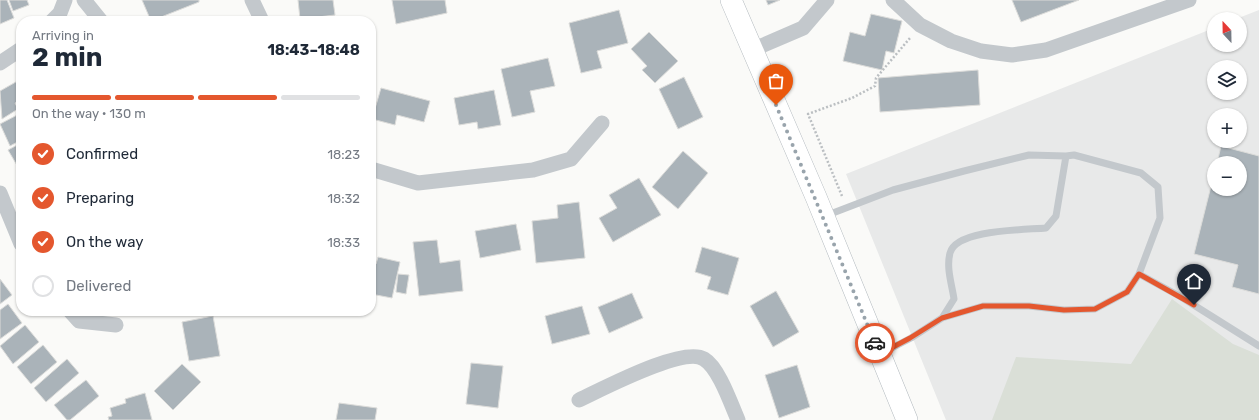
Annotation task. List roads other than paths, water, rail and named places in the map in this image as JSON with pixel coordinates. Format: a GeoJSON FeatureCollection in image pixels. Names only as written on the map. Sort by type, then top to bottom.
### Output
{"type":"FeatureCollection","features":[{"type":"Feature","properties":{"kind":"main road"},"geometry":{"type":"LineString","coordinates":[[731,0],[824,216],[906,420]]}},
{"type":"Feature","properties":{"kind":"street"},"geometry":{"type":"LineString","coordinates":[[57,16],[60,13],[65,0]]}},
{"type":"Feature","properties":{"kind":"street"},"geometry":{"type":"LineString","coordinates":[[84,0],[97,16]]}},
{"type":"Feature","properties":{"kind":"street"},"geometry":{"type":"LineString","coordinates":[[252,0],[260,16]]}},
{"type":"Feature","properties":{"kind":"street"},"geometry":{"type":"LineString","coordinates":[[752,50],[803,28],[827,0]]}},
{"type":"Feature","properties":{"kind":"street"},"geometry":{"type":"LineString","coordinates":[[892,0],[920,25],[950,41],[981,51],[1012,55],[1046,50],[1189,0]]}},
{"type":"Feature","properties":{"kind":"street"},"geometry":{"type":"LineString","coordinates":[[0,63],[16,52]]}},
{"type":"Feature","properties":{"kind":"street"},"geometry":{"type":"LineString","coordinates":[[376,170],[418,183],[533,170],[571,159],[602,124]]}},
{"type":"Feature","properties":{"kind":"street"},"geometry":{"type":"LineString","coordinates":[[0,193],[16,232]]}},
{"type":"Feature","properties":{"kind":"street"},"geometry":{"type":"LineString","coordinates":[[74,316],[79,321],[116,325]]}},
{"type":"Feature","properties":{"kind":"street"},"geometry":{"type":"LineString","coordinates":[[579,400],[660,363],[681,357],[698,356],[705,359],[715,369],[738,420]]}},
{"type":"Feature","properties":{"kind":"lane"},"geometry":{"type":"LineString","coordinates":[[824,216],[893,190],[964,170],[1029,155],[1074,156],[1141,173],[1158,187],[1160,218],[1139,274],[1127,292],[1095,309],[1064,310],[1029,306],[983,306],[942,318],[910,338],[880,354]]}},
{"type":"Feature","properties":{"kind":"lane"},"geometry":{"type":"LineString","coordinates":[[942,318],[954,299],[948,266],[950,252],[960,240],[978,234],[1046,228],[1056,216],[1066,156]]}},
{"type":"Feature","properties":{"kind":"lane"},"geometry":{"type":"LineString","coordinates":[[1139,274],[1181,297],[1259,346]]}}]}
